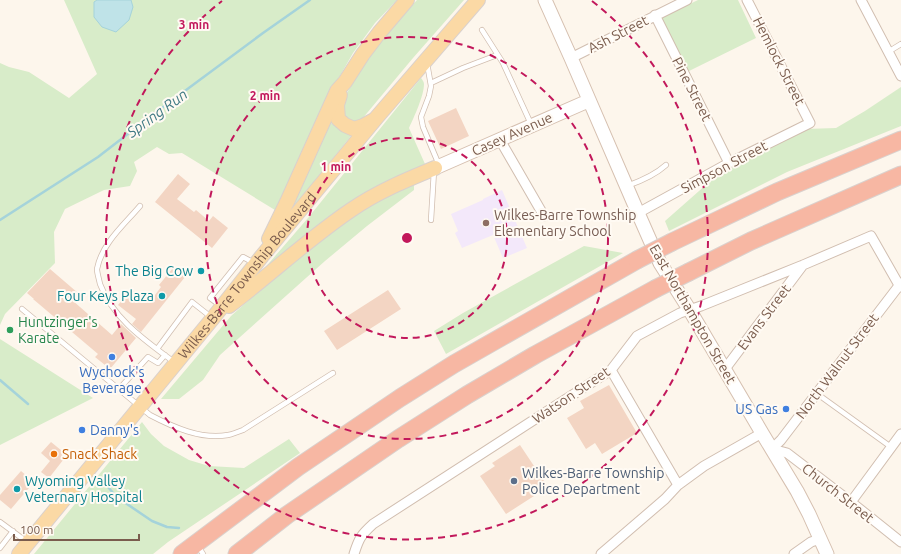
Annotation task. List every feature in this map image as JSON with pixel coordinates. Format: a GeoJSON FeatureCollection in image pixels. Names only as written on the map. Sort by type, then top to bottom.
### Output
{"type":"FeatureCollection","features":[{"type":"Feature","properties":{"kind":"highway"},"geometry":{"type":"LineString","coordinates":[[182,554],[199,549],[298,467],[400,398],[454,364],[637,260],[672,242],[777,192],[901,140]]}},
{"type":"Feature","properties":{"kind":"highway"},"geometry":{"type":"LineString","coordinates":[[236,554],[286,515],[398,439],[466,395],[522,363],[655,289],[751,241],[901,175]]}},
{"type":"Feature","properties":{"kind":"main road"},"geometry":{"type":"LineString","coordinates":[[259,260],[266,243],[288,202],[337,91],[345,82],[371,43],[407,0]]}},
{"type":"Feature","properties":{"kind":"main road","name":"Wilkes-Barre Township Boulevard"},"geometry":{"type":"LineString","coordinates":[[19,554],[140,407],[171,359],[224,308],[259,260],[377,117],[478,0]]}},
{"type":"Feature","properties":{"kind":"main road","name":"East Northampton Street"},"geometry":{"type":"LineString","coordinates":[[545,0],[660,263],[690,309],[797,490],[827,554]]}},
{"type":"Feature","properties":{"kind":"main road"},"geometry":{"type":"LineString","coordinates":[[345,82],[337,105],[338,119],[345,125],[354,129],[363,126],[377,117]]}},
{"type":"Feature","properties":{"kind":"main road","name":"Casey Avenue"},"geometry":{"type":"LineString","coordinates":[[437,166],[588,101]]}},
{"type":"Feature","properties":{"kind":"main road"},"geometry":{"type":"LineString","coordinates":[[224,308],[247,293],[282,263],[352,209],[400,182],[437,166]]}},
{"type":"Feature","properties":{"kind":"street","name":"Ash Street"},"geometry":{"type":"LineString","coordinates":[[570,58],[687,0]]}},
{"type":"Feature","properties":{"kind":"street","name":"Hemlock Street"},"geometry":{"type":"LineString","coordinates":[[747,0],[810,123]]}},
{"type":"Feature","properties":{"kind":"street"},"geometry":{"type":"LineString","coordinates":[[861,0],[901,76]]}},
{"type":"Feature","properties":{"kind":"street","name":"Pine Street"},"geometry":{"type":"LineString","coordinates":[[655,15],[729,163]]}},
{"type":"Feature","properties":{"kind":"street","name":"Simpson Street"},"geometry":{"type":"LineString","coordinates":[[638,213],[729,163],[810,123]]}},
{"type":"Feature","properties":{"kind":"street"},"geometry":{"type":"LineString","coordinates":[[500,140],[544,216]]}},
{"type":"Feature","properties":{"kind":"street","name":"Watson Street"},"geometry":{"type":"LineString","coordinates":[[354,554],[360,536],[373,524],[611,370],[637,336],[680,312],[701,306],[871,236],[900,285]]}},
{"type":"Feature","properties":{"kind":"street","name":"Evans Street"},"geometry":{"type":"LineString","coordinates":[[725,370],[803,265]]}},
{"type":"Feature","properties":{"kind":"street","name":"North Walnut Street"},"geometry":{"type":"LineString","coordinates":[[772,449],[782,440],[816,393],[900,285]]}},
{"type":"Feature","properties":{"kind":"street"},"geometry":{"type":"LineString","coordinates":[[611,370],[678,485]]}},
{"type":"Feature","properties":{"kind":"street"},"geometry":{"type":"LineString","coordinates":[[601,554],[665,499],[678,485],[704,466],[762,433]]}},
{"type":"Feature","properties":{"kind":"street"},"geometry":{"type":"LineString","coordinates":[[851,502],[901,434]]}},
{"type":"Feature","properties":{"kind":"street","name":"Church Street"},"geometry":{"type":"LineString","coordinates":[[772,449],[787,452],[901,542]]}},
{"type":"Feature","properties":{"kind":"street"},"geometry":{"type":"LineString","coordinates":[[794,554],[811,542],[820,539]]}},
{"type":"Feature","properties":{"kind":"lane"},"geometry":{"type":"LineString","coordinates":[[482,30],[503,63],[532,126]]}},
{"type":"Feature","properties":{"kind":"lane"},"geometry":{"type":"LineString","coordinates":[[888,52],[901,44]]}},
{"type":"Feature","properties":{"kind":"lane"},"geometry":{"type":"LineString","coordinates":[[431,83],[463,68],[498,55]]}},
{"type":"Feature","properties":{"kind":"lane"},"geometry":{"type":"LineString","coordinates":[[426,60],[431,86],[421,117],[423,127],[437,166],[431,220]]}},
{"type":"Feature","properties":{"kind":"lane"},"geometry":{"type":"LineString","coordinates":[[626,187],[643,180],[666,165]]}},
{"type":"Feature","properties":{"kind":"lane"},"geometry":{"type":"LineString","coordinates":[[140,206],[110,240],[102,255],[97,270],[99,280],[103,292],[123,320],[171,359]]}},
{"type":"Feature","properties":{"kind":"lane"},"geometry":{"type":"LineString","coordinates":[[157,349],[192,302],[213,318]]}},
{"type":"Feature","properties":{"kind":"lane"},"geometry":{"type":"LineString","coordinates":[[22,309],[150,415],[190,432],[211,435],[227,435],[243,430],[333,372]]}},
{"type":"Feature","properties":{"kind":"lane"},"geometry":{"type":"LineString","coordinates":[[119,389],[148,356],[158,363],[171,359]]}},
{"type":"Feature","properties":{"kind":"lane"},"geometry":{"type":"LineString","coordinates":[[816,393],[891,447]]}},
{"type":"Feature","properties":{"kind":"lane"},"geometry":{"type":"LineString","coordinates":[[0,522],[28,543]]}},
{"type":"Feature","properties":{"kind":"lane"},"geometry":{"type":"LineString","coordinates":[[0,548],[13,531]]}},
{"type":"Feature","properties":{"kind":"shaded area","name":"Wilkes-Barre Township Elementary School"},"geometry":{"type":"Polygon","coordinates":[[[502,190],[527,248],[503,258],[493,235],[462,248],[455,233],[458,231],[451,214],[502,190]]]}},
{"type":"Feature","properties":{"kind":"green space"},"geometry":{"type":"Polygon","coordinates":[[[64,0],[397,0],[375,23],[353,53],[337,81],[275,210],[182,153],[169,154],[157,147],[134,162],[137,171],[130,186],[104,190],[65,209],[54,232],[55,263],[5,314],[0,325],[0,63],[29,72],[69,98],[97,74],[64,0]]]}},
{"type":"Feature","properties":{"kind":"green space"},"geometry":{"type":"Polygon","coordinates":[[[417,0],[464,0],[362,119],[354,122],[350,121],[343,115],[343,99],[372,53],[384,37],[417,0]]]}},
{"type":"Feature","properties":{"kind":"green space"},"geometry":{"type":"Polygon","coordinates":[[[698,0],[738,0],[756,38],[687,72],[661,18],[698,0]]]}},
{"type":"Feature","properties":{"kind":"green space"},"geometry":{"type":"Polygon","coordinates":[[[421,78],[424,84],[424,89],[409,128],[425,164],[389,180],[351,202],[263,270],[308,218],[421,78]]]}},
{"type":"Feature","properties":{"kind":"green space"},"geometry":{"type":"Polygon","coordinates":[[[901,87],[901,126],[787,172],[669,231],[665,221],[716,176],[805,129],[836,128],[901,87]]]}},
{"type":"Feature","properties":{"kind":"green space"},"geometry":{"type":"Polygon","coordinates":[[[329,122],[351,136],[283,220],[329,122]]]}},
{"type":"Feature","properties":{"kind":"green space"},"geometry":{"type":"Polygon","coordinates":[[[414,185],[414,190],[325,261],[220,355],[203,380],[179,399],[161,399],[231,316],[266,285],[323,238],[368,207],[414,185]]]}},
{"type":"Feature","properties":{"kind":"green space"},"geometry":{"type":"Polygon","coordinates":[[[584,246],[623,253],[446,354],[434,331],[463,313],[584,246]]]}},
{"type":"Feature","properties":{"kind":"green space"},"geometry":{"type":"Polygon","coordinates":[[[0,339],[93,398],[0,445],[0,339]]]}},
{"type":"Feature","properties":{"kind":"green space"},"geometry":{"type":"Polygon","coordinates":[[[142,422],[151,434],[164,446],[189,460],[209,466],[244,468],[289,439],[300,453],[168,542],[153,554],[34,554],[142,422]]]}},
{"type":"Feature","properties":{"kind":"water"},"geometry":{"type":"Polygon","coordinates":[[[97,0],[131,0],[133,7],[129,20],[116,32],[102,27],[94,17],[94,2],[97,0]]]}},
{"type":"Feature","properties":{"kind":"building"},"geometry":{"type":"Polygon","coordinates":[[[456,108],[469,136],[441,149],[428,121],[456,108]]]}},
{"type":"Feature","properties":{"kind":"building"},"geometry":{"type":"Polygon","coordinates":[[[178,174],[190,184],[177,199],[194,212],[196,210],[209,221],[213,216],[228,228],[212,248],[155,202],[178,174]]]}},
{"type":"Feature","properties":{"kind":"building","name":"Four Keys Plaza"},"geometry":{"type":"Polygon","coordinates":[[[173,268],[185,277],[141,332],[132,324],[136,319],[118,305],[131,289],[149,303],[161,287],[159,285],[173,268]]]}},
{"type":"Feature","properties":{"kind":"building"},"geometry":{"type":"Polygon","coordinates":[[[50,269],[78,293],[72,300],[112,335],[121,324],[136,338],[110,369],[95,357],[98,354],[27,293],[50,269]]]}},
{"type":"Feature","properties":{"kind":"building"},"geometry":{"type":"Polygon","coordinates":[[[388,290],[401,309],[337,350],[324,331],[388,290]]]}},
{"type":"Feature","properties":{"kind":"building"},"geometry":{"type":"Polygon","coordinates":[[[609,385],[637,433],[602,454],[595,443],[586,449],[567,418],[584,408],[580,401],[609,385]]]}},
{"type":"Feature","properties":{"kind":"building","name":"Snack Shack"},"geometry":{"type":"Polygon","coordinates":[[[51,442],[67,455],[49,478],[41,472],[50,461],[41,453],[51,442]]]}},
{"type":"Feature","properties":{"kind":"building","name":"Wilkes-Barre Township Police Department"},"geometry":{"type":"Polygon","coordinates":[[[520,445],[548,487],[506,514],[480,476],[495,466],[492,463],[520,445]]]}},
{"type":"Feature","properties":{"kind":"building","name":"Wyoming Valley Veternary Hospital"},"geometry":{"type":"Polygon","coordinates":[[[21,471],[34,482],[11,509],[0,500],[0,495],[21,471]]]}},
{"type":"Feature","properties":{"kind":"waterway","name":"Spring Run"},"geometry":{"type":"LineString","coordinates":[[0,220],[98,157],[263,33],[310,0]]}},
{"type":"Feature","properties":{"kind":"waterway"},"geometry":{"type":"LineString","coordinates":[[0,380],[28,404]]}},
{"type":"Feature","properties":{"kind":"waterway"},"geometry":{"type":"LineString","coordinates":[[102,480],[114,494],[152,521],[167,527],[179,528]]}},
{"type":"Feature","properties":{"kind":"place","name":"Wilkes-Barre Township Elementary School"},"geometry":{"type":"Point","coordinates":[486,223]}},
{"type":"Feature","properties":{"kind":"place","name":"The Big Cow"},"geometry":{"type":"Point","coordinates":[201,271]}},
{"type":"Feature","properties":{"kind":"place","name":"Four Keys Plaza"},"geometry":{"type":"Point","coordinates":[162,296]}},
{"type":"Feature","properties":{"kind":"place","name":"Huntzinger's Karate"},"geometry":{"type":"Point","coordinates":[10,330]}},
{"type":"Feature","properties":{"kind":"place","name":"Wychock's Beverage"},"geometry":{"type":"Point","coordinates":[112,357]}},
{"type":"Feature","properties":{"kind":"place","name":"US Gas"},"geometry":{"type":"Point","coordinates":[786,409]}},
{"type":"Feature","properties":{"kind":"place","name":"Danny's"},"geometry":{"type":"Point","coordinates":[82,430]}},
{"type":"Feature","properties":{"kind":"place","name":"Snack Shack"},"geometry":{"type":"Point","coordinates":[54,454]}},
{"type":"Feature","properties":{"kind":"place","name":"Wilkes-Barre Township Police Department"},"geometry":{"type":"Point","coordinates":[514,481]}},
{"type":"Feature","properties":{"kind":"place","name":"Wyoming Valley Veternary Hospital"},"geometry":{"type":"Point","coordinates":[17,489]}}]}
